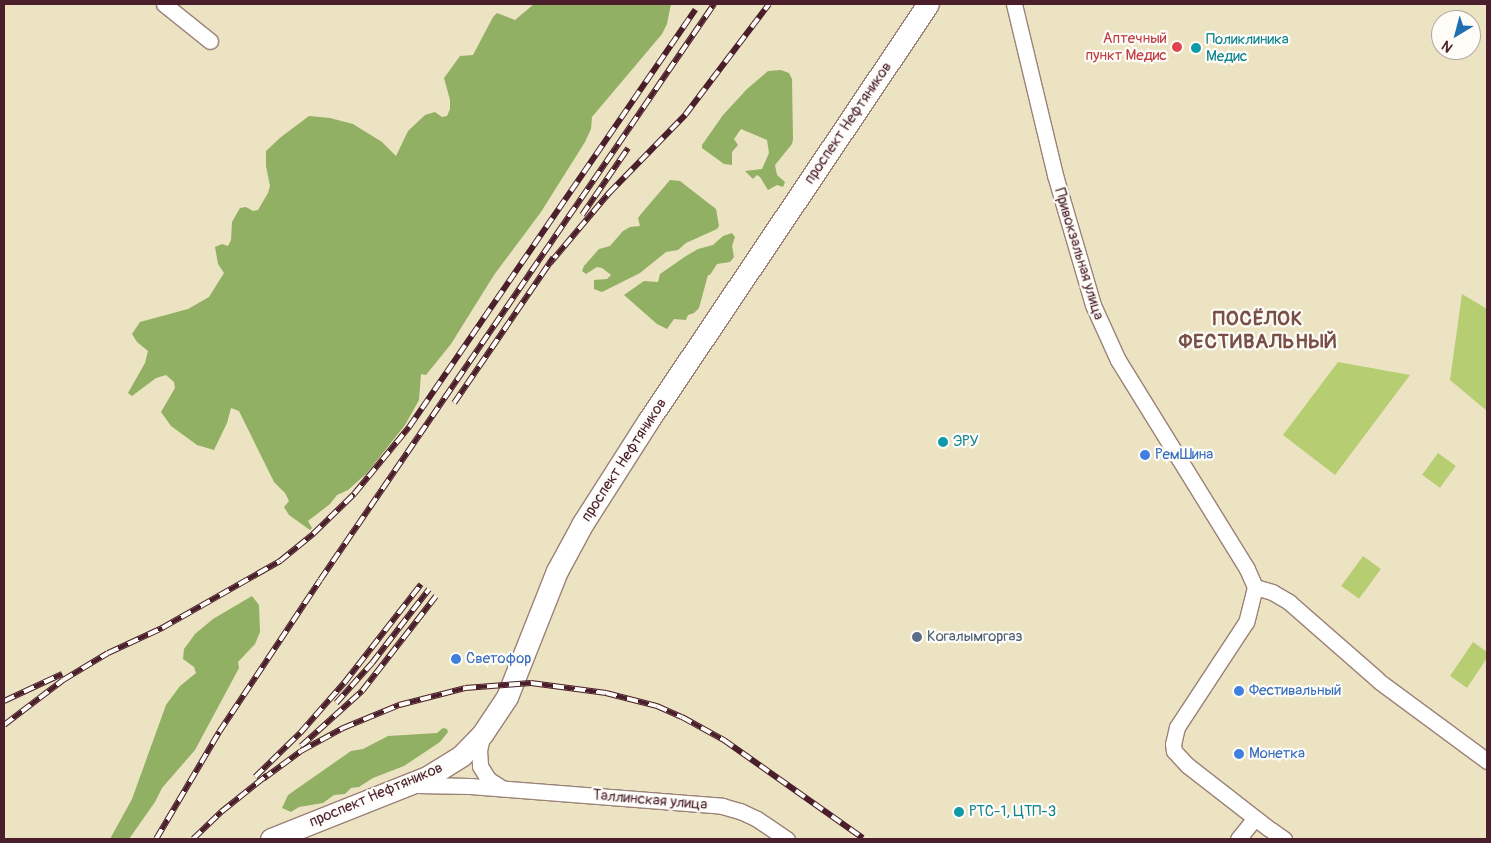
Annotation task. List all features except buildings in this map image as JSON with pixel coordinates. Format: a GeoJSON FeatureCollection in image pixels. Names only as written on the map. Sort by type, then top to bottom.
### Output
{"type":"FeatureCollection","features":[{"type":"Feature","properties":{"kind":"main road","name":"проспект Нефтяников"},"geometry":{"type":"LineString","coordinates":[[271,839],[406,786],[450,763],[483,733],[506,697],[558,571],[593,507],[928,4]]}},
{"type":"Feature","properties":{"kind":"street"},"geometry":{"type":"LineString","coordinates":[[164,4],[210,41]]}},
{"type":"Feature","properties":{"kind":"street","name":"Привокзальная улица"},"geometry":{"type":"LineString","coordinates":[[1014,4],[1056,175],[1092,305],[1118,360],[1243,562],[1255,587]]}},
{"type":"Feature","properties":{"kind":"street"},"geometry":{"type":"LineString","coordinates":[[1274,832],[1187,766],[1174,751],[1173,744],[1177,727],[1246,622],[1255,587],[1272,592],[1289,602],[1378,681],[1487,760]]}},
{"type":"Feature","properties":{"kind":"street"},"geometry":{"type":"LineString","coordinates":[[483,733],[479,750],[480,766],[488,780],[504,788]]}},
{"type":"Feature","properties":{"kind":"street","name":"Таллинская улица"},"geometry":{"type":"LineString","coordinates":[[406,786],[447,784],[722,806],[740,811],[756,819],[787,839]]}},
{"type":"Feature","properties":{"kind":"street"},"geometry":{"type":"LineString","coordinates":[[1238,839],[1255,818]]}},
{"type":"Feature","properties":{"kind":"green space"},"geometry":{"type":"Polygon","coordinates":[[[534,4],[671,4],[667,24],[662,34],[592,117],[591,129],[585,142],[541,212],[494,275],[451,344],[426,375],[421,374],[419,400],[405,425],[367,473],[348,490],[337,495],[330,504],[308,521],[312,528],[310,530],[289,515],[284,507],[289,501],[285,493],[274,482],[239,411],[231,408],[227,423],[214,450],[197,445],[171,426],[161,412],[175,388],[174,382],[166,375],[156,378],[132,396],[128,393],[145,363],[148,351],[137,342],[132,334],[140,322],[188,309],[209,297],[224,273],[218,264],[215,247],[222,244],[228,246],[231,240],[232,222],[240,208],[246,207],[253,211],[258,210],[270,186],[266,166],[266,151],[281,137],[309,116],[330,118],[353,124],[382,142],[396,156],[408,131],[425,115],[435,112],[442,117],[447,116],[450,109],[450,100],[444,78],[460,56],[473,55],[493,17],[497,13],[515,20],[534,4]]]}},
{"type":"Feature","properties":{"kind":"green space"},"geometry":{"type":"Polygon","coordinates":[[[781,70],[789,73],[792,79],[793,139],[792,144],[775,165],[777,175],[785,182],[783,187],[777,185],[768,190],[760,177],[757,175],[753,179],[745,171],[762,169],[769,153],[767,140],[741,129],[734,139],[738,145],[732,152],[732,165],[724,164],[702,148],[702,145],[723,115],[747,89],[768,71],[781,70]]]}},
{"type":"Feature","properties":{"kind":"green space"},"geometry":{"type":"Polygon","coordinates":[[[670,180],[680,181],[716,209],[719,226],[717,229],[686,243],[678,250],[666,252],[640,273],[602,292],[594,289],[594,280],[607,279],[611,275],[602,268],[597,267],[586,274],[582,271],[584,266],[599,249],[610,246],[623,231],[630,227],[640,226],[638,218],[670,180]]]}},
{"type":"Feature","properties":{"kind":"green space"},"geometry":{"type":"Polygon","coordinates":[[[732,233],[735,237],[732,246],[734,257],[730,262],[717,264],[710,275],[708,275],[699,308],[694,313],[688,315],[686,320],[674,319],[667,329],[657,324],[624,295],[644,281],[658,282],[660,274],[686,256],[698,249],[713,245],[723,236],[732,233]]]}},
{"type":"Feature","properties":{"kind":"green space"},"geometry":{"type":"Polygon","coordinates":[[[1462,294],[1487,309],[1487,411],[1450,380],[1462,294]]]}},
{"type":"Feature","properties":{"kind":"green space"},"geometry":{"type":"Polygon","coordinates":[[[1338,362],[1410,375],[1335,475],[1283,435],[1338,362]]]}},
{"type":"Feature","properties":{"kind":"green space"},"geometry":{"type":"Polygon","coordinates":[[[1438,453],[1456,466],[1440,488],[1422,475],[1438,453]]]}},
{"type":"Feature","properties":{"kind":"green space"},"geometry":{"type":"Polygon","coordinates":[[[1363,556],[1381,569],[1359,599],[1341,586],[1363,556]]]}},
{"type":"Feature","properties":{"kind":"green space"},"geometry":{"type":"Polygon","coordinates":[[[252,596],[259,605],[260,632],[255,644],[238,662],[239,668],[195,750],[162,788],[155,802],[129,839],[110,839],[132,799],[166,705],[180,686],[196,673],[194,667],[183,659],[184,649],[195,634],[213,619],[252,596]]]}},
{"type":"Feature","properties":{"kind":"green space"},"geometry":{"type":"Polygon","coordinates":[[[1473,642],[1487,652],[1487,658],[1467,688],[1450,676],[1473,642]]]}},
{"type":"Feature","properties":{"kind":"green space"},"geometry":{"type":"Polygon","coordinates":[[[443,728],[447,729],[448,732],[440,742],[404,766],[373,778],[359,787],[351,788],[345,794],[334,795],[323,803],[299,807],[291,812],[282,808],[288,795],[351,751],[363,749],[388,736],[437,733],[443,728]]]}},
{"type":"Feature","properties":{"kind":"railway"},"geometry":{"type":"LineString","coordinates":[[156,839],[219,732],[320,580],[714,4]]}},
{"type":"Feature","properties":{"kind":"railway"},"geometry":{"type":"LineString","coordinates":[[550,263],[609,193],[685,115],[769,4]]}},
{"type":"Feature","properties":{"kind":"railway"},"geometry":{"type":"LineString","coordinates":[[4,725],[63,680],[108,653],[162,628],[280,561],[313,534],[354,494],[409,427],[695,10]]}},
{"type":"Feature","properties":{"kind":"railway"},"geometry":{"type":"LineString","coordinates":[[582,215],[628,148]]}},
{"type":"Feature","properties":{"kind":"railway"},"geometry":{"type":"LineString","coordinates":[[454,403],[553,258]]}},
{"type":"Feature","properties":{"kind":"railway"},"geometry":{"type":"LineString","coordinates":[[255,777],[300,733],[344,683],[421,584]]}},
{"type":"Feature","properties":{"kind":"railway"},"geometry":{"type":"LineString","coordinates":[[336,703],[372,663],[429,589]]}},
{"type":"Feature","properties":{"kind":"railway"},"geometry":{"type":"LineString","coordinates":[[301,746],[362,691],[436,596]]}},
{"type":"Feature","properties":{"kind":"railway"},"geometry":{"type":"LineString","coordinates":[[4,701],[62,674]]}},
{"type":"Feature","properties":{"kind":"railway"},"geometry":{"type":"LineString","coordinates":[[263,779],[301,751],[343,728],[399,705],[465,688],[531,683],[606,693],[657,706],[682,717],[724,740],[863,838]]}},
{"type":"Feature","properties":{"kind":"railway"},"geometry":{"type":"LineString","coordinates":[[193,839],[221,812],[267,775]]}},
{"type":"Feature","properties":{"kind":"place","name":"Аптечный пункт Медис"},"geometry":{"type":"Point","coordinates":[1177,47]}},
{"type":"Feature","properties":{"kind":"place","name":"Поликлиника Медис"},"geometry":{"type":"Point","coordinates":[1196,48]}},
{"type":"Feature","properties":{"kind":"place","name":"ЭРУ"},"geometry":{"type":"Point","coordinates":[943,442]}},
{"type":"Feature","properties":{"kind":"place","name":"РемШина"},"geometry":{"type":"Point","coordinates":[1145,455]}},
{"type":"Feature","properties":{"kind":"place","name":"Когалымгоргаз"},"geometry":{"type":"Point","coordinates":[917,637]}},
{"type":"Feature","properties":{"kind":"place","name":"Светофор"},"geometry":{"type":"Point","coordinates":[456,659]}},
{"type":"Feature","properties":{"kind":"place","name":"Фестивальный"},"geometry":{"type":"Point","coordinates":[1239,691]}},
{"type":"Feature","properties":{"kind":"place","name":"Монетка"},"geometry":{"type":"Point","coordinates":[1239,754]}},
{"type":"Feature","properties":{"kind":"place","name":"РТС-1, ЦТП-3"},"geometry":{"type":"Point","coordinates":[959,812]}},
{"type":"Feature","properties":{"kind":"district","name":"ПОСЁЛОК ФЕСТИВАЛЬНЫЙ"},"geometry":{"type":"Point","coordinates":[1258,330]}}]}
